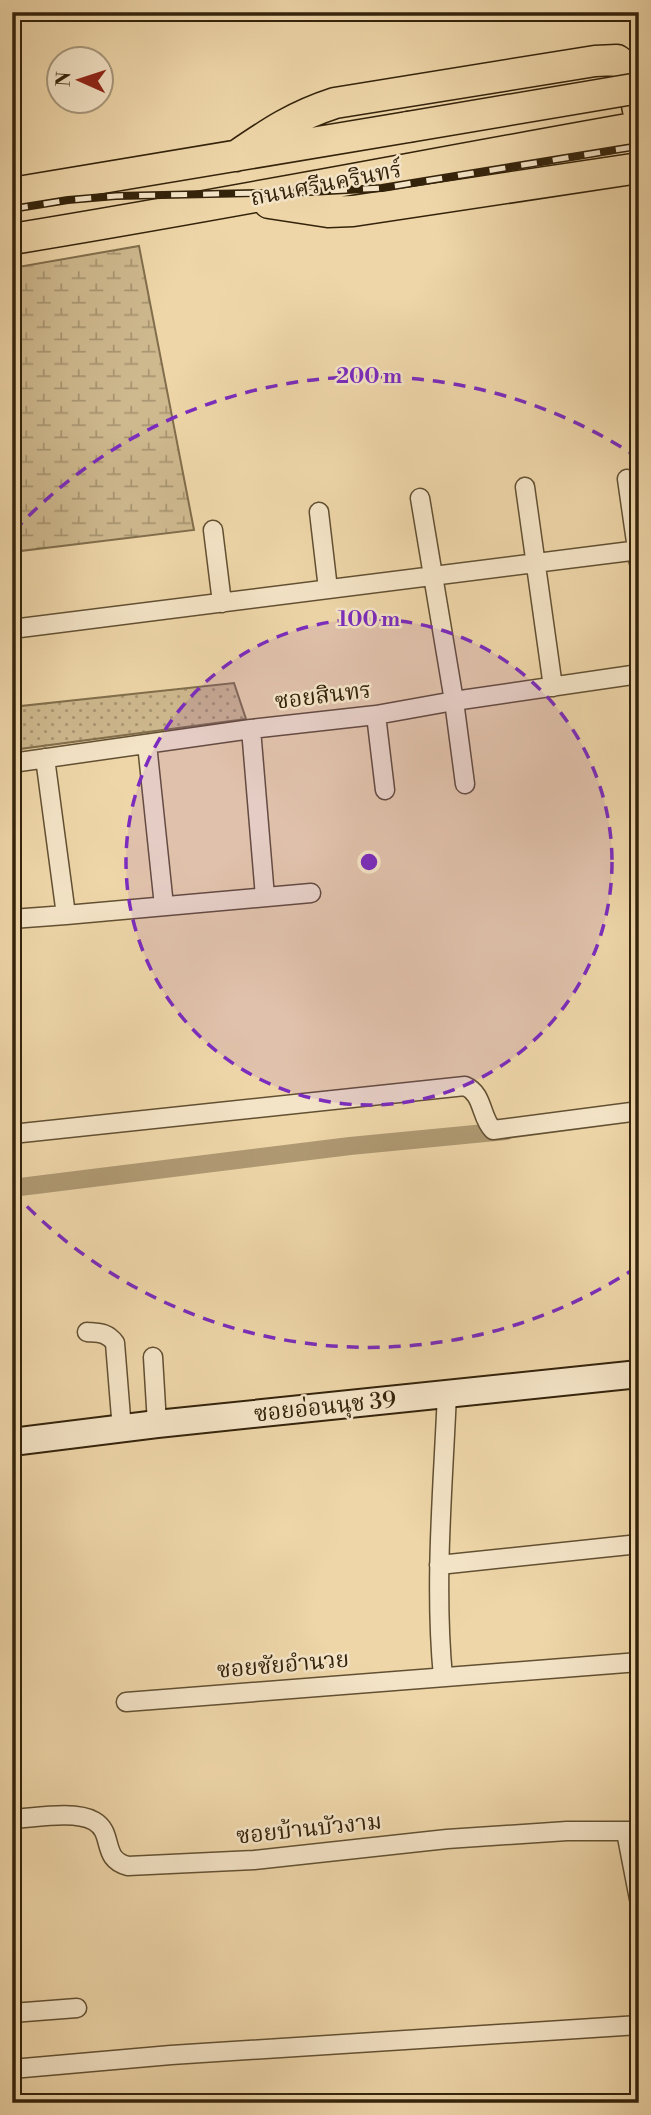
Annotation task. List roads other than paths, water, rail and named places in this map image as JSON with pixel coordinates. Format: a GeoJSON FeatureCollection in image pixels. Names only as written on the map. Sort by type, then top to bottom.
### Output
{"type":"FeatureCollection","features":[{"type":"Feature","properties":{"kind":"main road"},"geometry":{"type":"LineString","coordinates":[[236,156],[292,120],[335,103],[595,61],[617,60],[630,70],[639,116]]}},
{"type":"Feature","properties":{"kind":"main road","name":"ถนนศรีนครินทร์"},"geometry":{"type":"LineString","coordinates":[[12,193],[639,88]]}},
{"type":"Feature","properties":{"kind":"main road","name":"ถนนศรีนครินทร์"},"geometry":{"type":"LineString","coordinates":[[12,239],[639,127]]}},
{"type":"Feature","properties":{"kind":"main road"},"geometry":{"type":"LineString","coordinates":[[247,199],[328,212],[352,211],[639,167]]}},
{"type":"Feature","properties":{"kind":"street"},"geometry":{"type":"LineString","coordinates":[[12,629],[537,563],[638,554],[626,479]]}},
{"type":"Feature","properties":{"kind":"street"},"geometry":{"type":"LineString","coordinates":[[525,486],[553,687]]}},
{"type":"Feature","properties":{"kind":"street"},"geometry":{"type":"LineString","coordinates":[[420,498],[465,784]]}},
{"type":"Feature","properties":{"kind":"street"},"geometry":{"type":"LineString","coordinates":[[319,512],[328,589]]}},
{"type":"Feature","properties":{"kind":"street"},"geometry":{"type":"LineString","coordinates":[[214,530],[222,603]]}},
{"type":"Feature","properties":{"kind":"street","name":"ซอยสินทร"},"geometry":{"type":"LineString","coordinates":[[12,763],[251,729],[376,715],[639,674]]}},
{"type":"Feature","properties":{"kind":"street"},"geometry":{"type":"LineString","coordinates":[[376,715],[385,790]]}},
{"type":"Feature","properties":{"kind":"street"},"geometry":{"type":"LineString","coordinates":[[251,729],[265,897]]}},
{"type":"Feature","properties":{"kind":"street"},"geometry":{"type":"LineString","coordinates":[[147,744],[164,906]]}},
{"type":"Feature","properties":{"kind":"street"},"geometry":{"type":"LineString","coordinates":[[45,758],[66,915]]}},
{"type":"Feature","properties":{"kind":"street"},"geometry":{"type":"LineString","coordinates":[[12,919],[311,893]]}},
{"type":"Feature","properties":{"kind":"street"},"geometry":{"type":"LineString","coordinates":[[12,1134],[465,1086],[476,1094],[488,1126],[493,1130],[639,1111]]}},
{"type":"Feature","properties":{"kind":"street"},"geometry":{"type":"LineString","coordinates":[[87,1332],[110,1336],[115,1343],[122,1430]]}},
{"type":"Feature","properties":{"kind":"street"},"geometry":{"type":"LineString","coordinates":[[153,1357],[157,1424]]}},
{"type":"Feature","properties":{"kind":"street","name":"ซอยอ่อนนุช 39"},"geometry":{"type":"LineString","coordinates":[[12,1443],[157,1424],[639,1374]]}},
{"type":"Feature","properties":{"kind":"street"},"geometry":{"type":"LineString","coordinates":[[443,1677],[439,1637],[439,1564],[447,1393]]}},
{"type":"Feature","properties":{"kind":"street"},"geometry":{"type":"LineString","coordinates":[[439,1564],[639,1544]]}},
{"type":"Feature","properties":{"kind":"street","name":"ซอยชัยอำนวย"},"geometry":{"type":"LineString","coordinates":[[126,1702],[639,1662]]}},
{"type":"Feature","properties":{"kind":"street","name":"ซอยบ้านบัวงาม"},"geometry":{"type":"LineString","coordinates":[[12,1819],[50,1816],[80,1817],[94,1821],[104,1832],[112,1858],[118,1864],[128,1866],[254,1860],[447,1839],[567,1831],[632,1831]]}},
{"type":"Feature","properties":{"kind":"street"},"geometry":{"type":"LineString","coordinates":[[632,1831],[639,1899]]}},
{"type":"Feature","properties":{"kind":"street"},"geometry":{"type":"LineString","coordinates":[[12,2013],[77,2008]]}},
{"type":"Feature","properties":{"kind":"street"},"geometry":{"type":"LineString","coordinates":[[12,2069],[171,2055],[639,2025]]}},
{"type":"Feature","properties":{"kind":"waterway"},"geometry":{"type":"LineString","coordinates":[[12,1188],[350,1146],[506,1131]]}},
{"type":"Feature","properties":{"kind":"railway"},"geometry":{"type":"LineString","coordinates":[[12,209],[116,196],[382,188],[639,146]]}}]}
